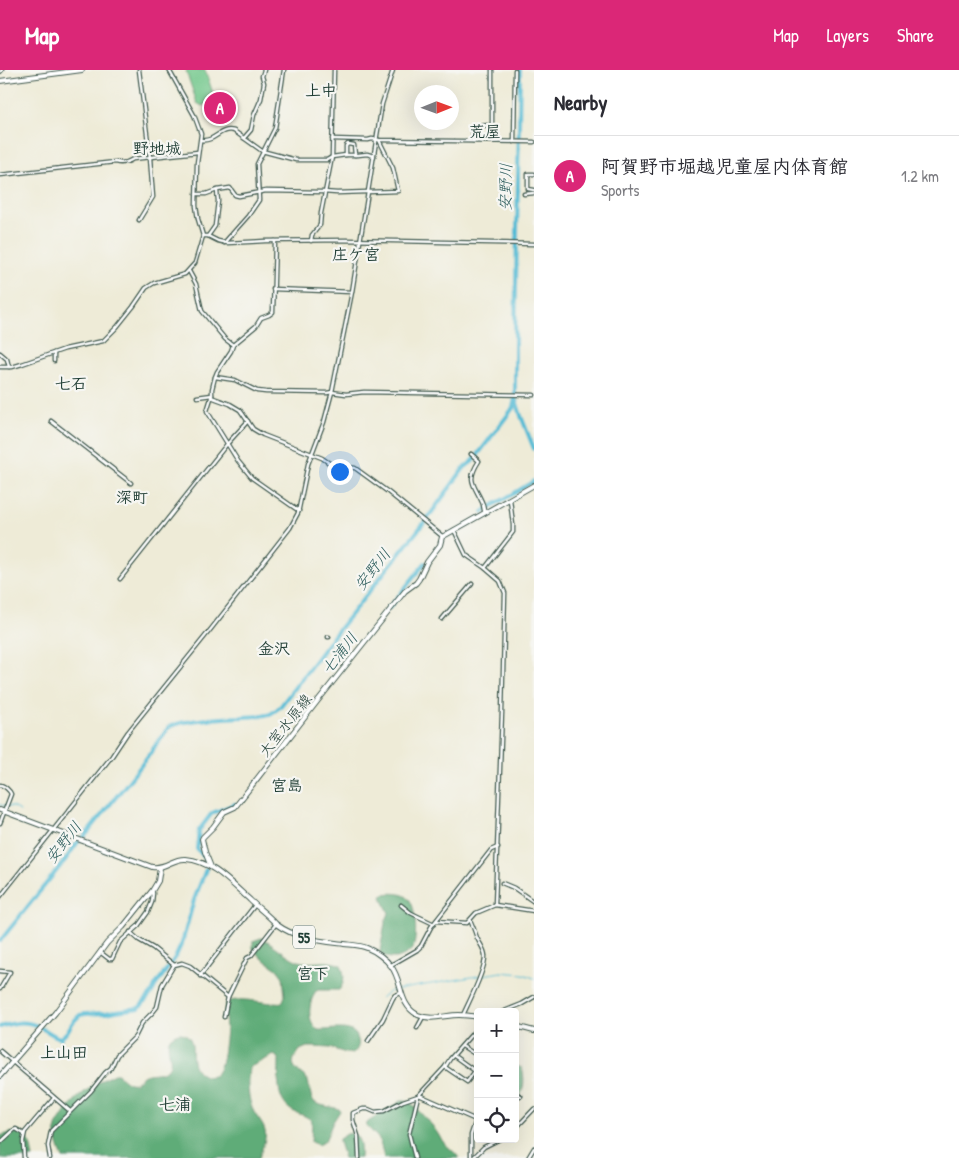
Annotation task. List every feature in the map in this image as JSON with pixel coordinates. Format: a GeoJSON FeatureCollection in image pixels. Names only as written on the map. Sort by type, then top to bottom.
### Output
{"type":"FeatureCollection","features":[{"type":"Feature","properties":{"kind":"main road"},"geometry":{"type":"LineString","coordinates":[[0,81],[82,70]]}},
{"type":"Feature","properties":{"kind":"main road"},"geometry":{"type":"LineString","coordinates":[[442,536],[534,485]]}},
{"type":"Feature","properties":{"kind":"main road","name":"大室水原線"},"geometry":{"type":"LineString","coordinates":[[211,867],[203,837],[224,812],[235,807],[405,591],[416,582],[427,562],[440,545],[442,536]]}},
{"type":"Feature","properties":{"kind":"main road"},"geometry":{"type":"LineString","coordinates":[[0,1076],[54,1013],[106,943],[123,927],[152,891],[158,881],[160,868],[2,811]]}},
{"type":"Feature","properties":{"kind":"main road","name":"55"},"geometry":{"type":"LineString","coordinates":[[160,868],[177,860],[186,859],[211,867],[281,928],[308,938],[367,948],[391,965]]}},
{"type":"Feature","properties":{"kind":"main road"},"geometry":{"type":"LineString","coordinates":[[391,965],[406,1004],[412,1011],[423,1017],[432,1018],[463,1015],[474,1016]]}},
{"type":"Feature","properties":{"kind":"main road"},"geometry":{"type":"LineString","coordinates":[[519,1027],[534,1031]]}},
{"type":"Feature","properties":{"kind":"street"},"geometry":{"type":"LineString","coordinates":[[139,70],[153,197],[139,220]]}},
{"type":"Feature","properties":{"kind":"street"},"geometry":{"type":"LineString","coordinates":[[0,367],[22,364],[75,347],[103,341],[117,327],[146,288],[154,283],[186,274],[197,259],[203,236],[196,206],[199,129],[194,115],[169,70]]}},
{"type":"Feature","properties":{"kind":"street"},"geometry":{"type":"LineString","coordinates":[[244,138],[251,130],[254,115],[261,99],[264,70]]}},
{"type":"Feature","properties":{"kind":"street"},"geometry":{"type":"LineString","coordinates":[[224,243],[248,216],[259,200],[257,164],[275,128],[284,70]]}},
{"type":"Feature","properties":{"kind":"street"},"geometry":{"type":"LineString","coordinates":[[311,241],[312,235],[320,225],[332,157],[334,70]]}},
{"type":"Feature","properties":{"kind":"street"},"geometry":{"type":"LineString","coordinates":[[0,897],[296,519],[308,464],[324,422],[332,392],[352,292],[378,140],[382,104],[393,70]]}},
{"type":"Feature","properties":{"kind":"street"},"geometry":{"type":"LineString","coordinates":[[473,141],[477,125],[492,125],[492,70]]}},
{"type":"Feature","properties":{"kind":"street"},"geometry":{"type":"LineString","coordinates":[[514,142],[515,70]]}},
{"type":"Feature","properties":{"kind":"street"},"geometry":{"type":"LineString","coordinates":[[200,140],[209,140],[223,131],[229,130],[234,131],[262,151],[296,160],[327,160],[332,157],[346,155],[366,154],[374,156]]}},
{"type":"Feature","properties":{"kind":"street"},"geometry":{"type":"LineString","coordinates":[[332,139],[534,142]]}},
{"type":"Feature","properties":{"kind":"street"},"geometry":{"type":"LineString","coordinates":[[196,194],[206,194],[230,188],[235,195],[239,196],[266,191],[398,192],[393,168],[378,140]]}},
{"type":"Feature","properties":{"kind":"street"},"geometry":{"type":"LineString","coordinates":[[346,155],[346,146],[348,144],[354,145],[355,155]]}},
{"type":"Feature","properties":{"kind":"street"},"geometry":{"type":"LineString","coordinates":[[0,176],[115,162],[120,163],[133,159],[198,152]]}},
{"type":"Feature","properties":{"kind":"street"},"geometry":{"type":"LineString","coordinates":[[534,174],[528,174],[528,188],[534,192]]}},
{"type":"Feature","properties":{"kind":"street"},"geometry":{"type":"LineString","coordinates":[[208,236],[216,226],[217,190]]}},
{"type":"Feature","properties":{"kind":"street"},"geometry":{"type":"LineString","coordinates":[[524,194],[534,192]]}},
{"type":"Feature","properties":{"kind":"street"},"geometry":{"type":"LineString","coordinates":[[203,236],[208,236],[224,243],[360,240],[534,244]]}},
{"type":"Feature","properties":{"kind":"street"},"geometry":{"type":"LineString","coordinates":[[275,241],[274,306],[272,313],[261,318],[251,331],[233,345],[217,372],[207,411],[238,461],[252,478],[299,510]]}},
{"type":"Feature","properties":{"kind":"street"},"geometry":{"type":"LineString","coordinates":[[189,271],[196,284],[202,312],[225,339],[233,345]]}},
{"type":"Feature","properties":{"kind":"street"},"geometry":{"type":"LineString","coordinates":[[273,289],[352,292]]}},
{"type":"Feature","properties":{"kind":"street"},"geometry":{"type":"LineString","coordinates":[[0,353],[7,358],[9,367]]}},
{"type":"Feature","properties":{"kind":"street"},"geometry":{"type":"LineString","coordinates":[[54,353],[54,361]]}},
{"type":"Feature","properties":{"kind":"street"},"geometry":{"type":"LineString","coordinates":[[215,378],[235,380],[261,392],[534,395]]}},
{"type":"Feature","properties":{"kind":"street"},"geometry":{"type":"LineString","coordinates":[[196,397],[211,396],[230,404],[240,410],[256,431],[322,458],[332,465],[355,468],[442,536]]}},
{"type":"Feature","properties":{"kind":"street"},"geometry":{"type":"LineString","coordinates":[[51,421],[131,483]]}},
{"type":"Feature","properties":{"kind":"street"},"geometry":{"type":"LineString","coordinates":[[120,579],[248,421]]}},
{"type":"Feature","properties":{"kind":"street"},"geometry":{"type":"LineString","coordinates":[[471,455],[479,461],[472,471],[472,483],[483,504],[485,513]]}},
{"type":"Feature","properties":{"kind":"street"},"geometry":{"type":"LineString","coordinates":[[485,568],[513,530],[510,498]]}},
{"type":"Feature","properties":{"kind":"street"},"geometry":{"type":"LineString","coordinates":[[454,530],[466,555],[485,568],[502,584],[505,597],[495,905]]}},
{"type":"Feature","properties":{"kind":"street"},"geometry":{"type":"LineString","coordinates":[[442,619],[472,584]]}},
{"type":"Feature","properties":{"kind":"street"},"geometry":{"type":"LineString","coordinates":[[0,785],[10,793],[2,811],[0,823]]}},
{"type":"Feature","properties":{"kind":"street"},"geometry":{"type":"LineString","coordinates":[[391,965],[417,950],[435,922],[491,850],[498,847]]}},
{"type":"Feature","properties":{"kind":"street"},"geometry":{"type":"LineString","coordinates":[[401,905],[411,913],[435,922],[467,923],[476,913],[495,905],[533,911],[534,904],[514,888],[502,883]]}},
{"type":"Feature","properties":{"kind":"street"},"geometry":{"type":"LineString","coordinates":[[100,952],[109,959],[112,959],[120,942],[143,920],[148,912],[152,902],[152,891]]}},
{"type":"Feature","properties":{"kind":"street"},"geometry":{"type":"LineString","coordinates":[[200,976],[255,905]]}},
{"type":"Feature","properties":{"kind":"street"},"geometry":{"type":"LineString","coordinates":[[463,1015],[474,992],[485,957],[470,920]]}},
{"type":"Feature","properties":{"kind":"street"},"geometry":{"type":"LineString","coordinates":[[224,1017],[228,997],[247,958],[276,924]]}},
{"type":"Feature","properties":{"kind":"street"},"geometry":{"type":"LineString","coordinates":[[130,932],[173,964],[186,964],[228,997]]}},
{"type":"Feature","properties":{"kind":"street"},"geometry":{"type":"LineString","coordinates":[[50,1158],[48,1146],[51,1131],[91,1091],[111,1068],[117,1055],[133,1040],[142,1023],[158,1004],[162,985],[173,964]]}},
{"type":"Feature","properties":{"kind":"street"},"geometry":{"type":"LineString","coordinates":[[0,971],[10,972],[0,989]]}},
{"type":"Feature","properties":{"kind":"street"},"geometry":{"type":"LineString","coordinates":[[368,1041],[383,1020],[393,998],[401,990]]}},
{"type":"Feature","properties":{"kind":"street"},"geometry":{"type":"LineString","coordinates":[[512,1008],[534,997]]}},
{"type":"Feature","properties":{"kind":"street"},"geometry":{"type":"LineString","coordinates":[[418,1028],[423,1017]]}},
{"type":"Feature","properties":{"kind":"street"},"geometry":{"type":"LineString","coordinates":[[359,1158],[358,1136],[353,1113],[363,1109],[375,1112],[384,1111],[418,1095],[445,1067],[474,1032]]}},
{"type":"Feature","properties":{"kind":"street"},"geometry":{"type":"LineString","coordinates":[[462,1046],[474,1054]]}},
{"type":"Feature","properties":{"kind":"street"},"geometry":{"type":"LineString","coordinates":[[0,1051],[70,1111]]}},
{"type":"Feature","properties":{"kind":"street"},"geometry":{"type":"LineString","coordinates":[[454,1055],[474,1070]]}},
{"type":"Feature","properties":{"kind":"street"},"geometry":{"type":"LineString","coordinates":[[445,1067],[466,1082],[474,1072]]}},
{"type":"Feature","properties":{"kind":"street"},"geometry":{"type":"LineString","coordinates":[[418,1095],[474,1119]]}},
{"type":"Feature","properties":{"kind":"street"},"geometry":{"type":"LineString","coordinates":[[415,1158],[409,1134],[418,1095]]}},
{"type":"Feature","properties":{"kind":"street"},"geometry":{"type":"LineString","coordinates":[[24,1158],[23,1140],[26,1130],[54,1098]]}},
{"type":"Feature","properties":{"kind":"street"},"geometry":{"type":"LineString","coordinates":[[519,1125],[534,1109]]}},
{"type":"Feature","properties":{"kind":"street"},"geometry":{"type":"LineString","coordinates":[[472,1158],[470,1141],[474,1127]]}},
{"type":"Feature","properties":{"kind":"street"},"geometry":{"type":"LineString","coordinates":[[0,1144],[14,1130],[24,1134]]}},
{"type":"Feature","properties":{"kind":"street"},"geometry":{"type":"LineString","coordinates":[[472,1158],[484,1147],[492,1143]]}},
{"type":"Feature","properties":{"kind":"street"},"geometry":{"type":"LineString","coordinates":[[528,1158],[534,1148]]}},
{"type":"Feature","properties":{"kind":"green space"},"geometry":{"type":"Polygon","coordinates":[[[205,70],[215,99],[213,102],[202,106],[197,103],[186,71],[205,70]]]}},
{"type":"Feature","properties":{"kind":"green space"},"geometry":{"type":"Polygon","coordinates":[[[383,894],[404,895],[409,899],[413,908],[416,928],[414,945],[408,953],[398,958],[386,957],[380,951],[385,923],[389,913],[382,898],[383,894]]]}},
{"type":"Feature","properties":{"kind":"green space"},"geometry":{"type":"Polygon","coordinates":[[[261,938],[297,961],[331,962],[341,965],[342,968],[344,975],[341,987],[339,990],[318,990],[315,992],[310,1007],[310,1017],[318,1030],[341,1029],[352,1031],[359,1042],[357,1049],[353,1054],[330,1048],[307,1047],[300,1050],[293,1063],[295,1069],[308,1081],[312,1100],[318,1104],[339,1109],[340,1111],[325,1141],[318,1145],[311,1142],[312,1121],[291,1110],[282,1100],[279,1087],[279,1061],[274,1055],[250,1067],[249,1072],[248,1089],[251,1106],[264,1128],[265,1134],[265,1141],[259,1158],[63,1158],[57,1138],[56,1126],[70,1105],[90,1087],[114,1074],[118,1074],[127,1082],[132,1083],[143,1076],[165,1071],[170,1065],[168,1048],[170,1038],[179,1033],[186,1034],[192,1043],[195,1068],[205,1076],[214,1076],[220,1066],[223,1053],[226,1029],[226,1003],[246,1000],[282,1003],[285,996],[283,977],[277,969],[253,949],[253,941],[261,938]]]}},
{"type":"Feature","properties":{"kind":"green space"},"geometry":{"type":"Polygon","coordinates":[[[519,1067],[522,1068],[524,1078],[519,1099],[519,1067]]]}},
{"type":"Feature","properties":{"kind":"green space"},"geometry":{"type":"Polygon","coordinates":[[[401,1101],[410,1102],[459,1158],[384,1158],[378,1138],[366,1125],[401,1101]]]}},
{"type":"Feature","properties":{"kind":"green space"},"geometry":{"type":"Polygon","coordinates":[[[16,1131],[27,1137],[33,1158],[0,1158],[0,1136],[16,1131]]]}},
{"type":"Feature","properties":{"kind":"green space"},"geometry":{"type":"Polygon","coordinates":[[[352,1133],[360,1143],[360,1158],[344,1158],[339,1139],[352,1133]]]}},
{"type":"Feature","properties":{"kind":"waterway","name":"安野川"},"geometry":{"type":"LineString","coordinates":[[0,941],[140,767],[169,727],[176,724],[215,718],[264,716],[280,707],[332,638],[427,519],[464,468],[473,461],[513,408],[515,398],[520,70]]}},
{"type":"Feature","properties":{"kind":"waterway"},"geometry":{"type":"LineString","coordinates":[[516,400],[534,449]]}},
{"type":"Feature","properties":{"kind":"waterway","name":"七浦川"},"geometry":{"type":"LineString","coordinates":[[483,512],[534,481]]}},
{"type":"Feature","properties":{"kind":"waterway","name":"七浦川"},"geometry":{"type":"LineString","coordinates":[[389,608],[425,563]]}},
{"type":"Feature","properties":{"kind":"waterway","name":"七浦川"},"geometry":{"type":"LineString","coordinates":[[207,860],[197,849],[199,830],[212,813],[235,804]]}},
{"type":"Feature","properties":{"kind":"waterway"},"geometry":{"type":"LineString","coordinates":[[0,805],[12,807],[20,811]]}},
{"type":"Feature","properties":{"kind":"waterway","name":"七浦川"},"geometry":{"type":"LineString","coordinates":[[43,1029],[61,1038],[80,1015],[139,1008],[152,993],[175,958],[182,943],[194,900],[206,869]]}},
{"type":"Feature","properties":{"kind":"waterway"},"geometry":{"type":"LineString","coordinates":[[381,998],[390,991],[501,972],[523,974],[534,978]]}},
{"type":"Feature","properties":{"kind":"waterway","name":"七浦川"},"geometry":{"type":"LineString","coordinates":[[0,1027],[20,1022],[40,1027]]}},
{"type":"Feature","properties":{"kind":"place","name":"阿賀野市堀越児童屋内体育館"},"geometry":{"type":"Point","coordinates":[220,108]}},
{"type":"Feature","properties":{"kind":"district","name":"上中"},"geometry":{"type":"Point","coordinates":[321,90]}},
{"type":"Feature","properties":{"kind":"district","name":"荒屋"},"geometry":{"type":"Point","coordinates":[485,131]}},
{"type":"Feature","properties":{"kind":"district","name":"野地城"},"geometry":{"type":"Point","coordinates":[157,148]}},
{"type":"Feature","properties":{"kind":"district","name":"庄ケ宮"},"geometry":{"type":"Point","coordinates":[356,254]}},
{"type":"Feature","properties":{"kind":"district","name":"七石"},"geometry":{"type":"Point","coordinates":[71,383]}},
{"type":"Feature","properties":{"kind":"district","name":"深町"},"geometry":{"type":"Point","coordinates":[132,497]}},
{"type":"Feature","properties":{"kind":"district","name":"金沢"},"geometry":{"type":"Point","coordinates":[274,648]}},
{"type":"Feature","properties":{"kind":"district","name":"宮島"},"geometry":{"type":"Point","coordinates":[287,785]}},
{"type":"Feature","properties":{"kind":"district","name":"宮下"},"geometry":{"type":"Point","coordinates":[313,973]}},
{"type":"Feature","properties":{"kind":"district","name":"上山田"},"geometry":{"type":"Point","coordinates":[64,1052]}},
{"type":"Feature","properties":{"kind":"district","name":"七浦"},"geometry":{"type":"Point","coordinates":[175,1104]}}]}
